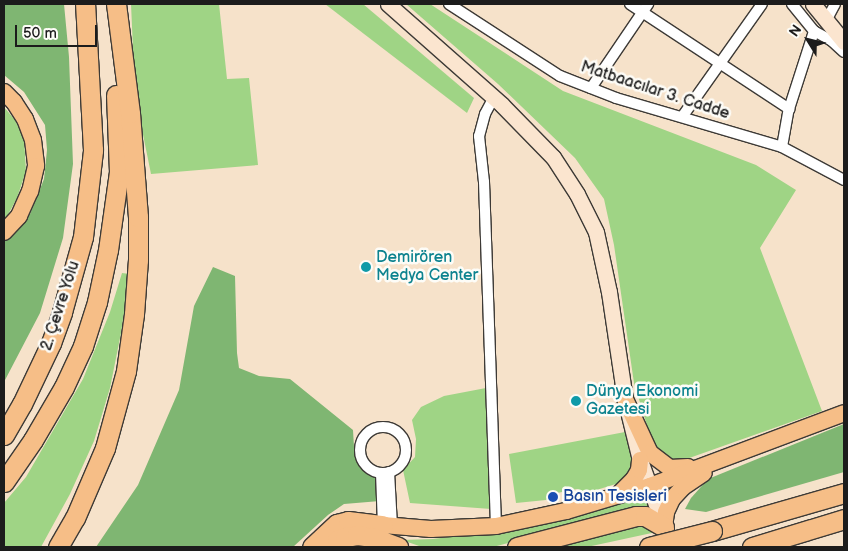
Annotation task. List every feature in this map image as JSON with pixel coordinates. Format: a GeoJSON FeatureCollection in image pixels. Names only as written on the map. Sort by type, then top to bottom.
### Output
{"type":"FeatureCollection","features":[{"type":"Feature","properties":{"kind":"highway","name":"2. Çevre Yolu"},"geometry":{"type":"LineString","coordinates":[[4,435],[22,404],[50,343],[76,264],[86,216],[91,169],[91,97],[85,4]]}},
{"type":"Feature","properties":{"kind":"highway"},"geometry":{"type":"LineString","coordinates":[[58,547],[78,510],[105,448],[127,362],[134,314],[138,260],[134,165],[122,94],[114,4]]}},
{"type":"Feature","properties":{"kind":"highway","name":"2. Çevre Yolu"},"geometry":{"type":"LineString","coordinates":[[4,482],[33,440],[64,387],[83,346],[104,276],[119,172],[122,94]]}},
{"type":"Feature","properties":{"kind":"highway"},"geometry":{"type":"LineString","coordinates":[[4,410],[50,343]]}},
{"type":"Feature","properties":{"kind":"highway"},"geometry":{"type":"LineString","coordinates":[[649,547],[844,493]]}},
{"type":"Feature","properties":{"kind":"highway"},"geometry":{"type":"LineString","coordinates":[[517,547],[636,516],[645,516],[664,527]]}},
{"type":"Feature","properties":{"kind":"highway"},"geometry":{"type":"LineString","coordinates":[[752,547],[844,519]]}},
{"type":"Feature","properties":{"kind":"highway"},"geometry":{"type":"LineString","coordinates":[[312,547],[337,524],[355,521],[388,526]]}},
{"type":"Feature","properties":{"kind":"highway"},"geometry":{"type":"LineString","coordinates":[[332,547],[337,540],[357,536],[371,537],[398,547]]}},
{"type":"Feature","properties":{"kind":"main road"},"geometry":{"type":"LineString","coordinates":[[388,4],[494,97],[553,156],[577,194],[596,232],[609,292],[625,399],[640,460],[671,547]]}},
{"type":"Feature","properties":{"kind":"main road"},"geometry":{"type":"LineString","coordinates":[[813,4],[844,42]]}},
{"type":"Feature","properties":{"kind":"main road"},"geometry":{"type":"LineString","coordinates":[[4,92],[14,102],[25,119],[34,140],[36,166],[30,191],[19,216],[4,232]]}},
{"type":"Feature","properties":{"kind":"main road"},"geometry":{"type":"LineString","coordinates":[[625,399],[650,453],[662,464],[670,468],[679,469],[708,464]]}},
{"type":"Feature","properties":{"kind":"main road"},"geometry":{"type":"LineString","coordinates":[[388,526],[431,529],[496,526],[566,511],[650,486],[729,458],[844,413]]}},
{"type":"Feature","properties":{"kind":"main road"},"geometry":{"type":"LineString","coordinates":[[664,527],[666,512],[672,498],[697,476],[729,458]]}},
{"type":"Feature","properties":{"kind":"main road"},"geometry":{"type":"LineString","coordinates":[[617,496],[634,479],[639,470],[640,460]]}},
{"type":"Feature","properties":{"kind":"street","name":"Matbaacılar 3. Cadde"},"geometry":{"type":"LineString","coordinates":[[449,4],[560,76],[616,98],[782,147],[844,180]]}},
{"type":"Feature","properties":{"kind":"street"},"geometry":{"type":"LineString","coordinates":[[630,4],[646,8],[720,64],[789,110]]}},
{"type":"Feature","properties":{"kind":"street"},"geometry":{"type":"LineString","coordinates":[[682,117],[762,4]]}},
{"type":"Feature","properties":{"kind":"street"},"geometry":{"type":"LineString","coordinates":[[792,4],[814,31],[832,41],[844,52]]}},
{"type":"Feature","properties":{"kind":"street"},"geometry":{"type":"LineString","coordinates":[[826,21],[835,4]]}},
{"type":"Feature","properties":{"kind":"street"},"geometry":{"type":"LineString","coordinates":[[591,88],[646,8]]}},
{"type":"Feature","properties":{"kind":"street"},"geometry":{"type":"LineString","coordinates":[[782,147],[789,110],[814,31]]}},
{"type":"Feature","properties":{"kind":"street"},"geometry":{"type":"LineString","coordinates":[[494,97],[484,114],[479,136],[484,182],[496,526]]}},
{"type":"Feature","properties":{"kind":"street"},"geometry":{"type":"LineString","coordinates":[[380,427],[397,431],[406,446],[403,462],[385,472],[367,466],[360,451],[366,436],[380,427]]}},
{"type":"Feature","properties":{"kind":"street"},"geometry":{"type":"LineString","coordinates":[[385,472],[388,526]]}},
{"type":"Feature","properties":{"kind":"green space"},"geometry":{"type":"Polygon","coordinates":[[[4,4],[64,4],[69,57],[73,164],[63,238],[40,313],[4,382],[4,240],[30,214],[44,179],[47,150],[45,125],[24,92],[4,75],[4,4]]]}},
{"type":"Feature","properties":{"kind":"green space"},"geometry":{"type":"Polygon","coordinates":[[[131,4],[219,4],[227,79],[249,78],[258,165],[151,174],[135,95],[131,4]]]}},
{"type":"Feature","properties":{"kind":"green space"},"geometry":{"type":"Polygon","coordinates":[[[325,4],[363,4],[474,98],[467,113],[325,4]]]}},
{"type":"Feature","properties":{"kind":"green space"},"geometry":{"type":"Polygon","coordinates":[[[406,4],[430,4],[563,91],[756,165],[796,190],[760,248],[822,411],[678,462],[662,457],[653,445],[634,383],[614,245],[604,199],[575,158],[498,84],[406,4]]]}},
{"type":"Feature","properties":{"kind":"green space"},"geometry":{"type":"Polygon","coordinates":[[[4,107],[15,120],[24,138],[26,171],[17,198],[4,222],[4,107]]]}},
{"type":"Feature","properties":{"kind":"green space"},"geometry":{"type":"Polygon","coordinates":[[[213,267],[235,276],[239,368],[259,376],[290,379],[353,430],[354,447],[363,464],[377,476],[380,501],[344,504],[328,515],[293,547],[96,547],[138,485],[179,390],[194,306],[213,267]]]}},
{"type":"Feature","properties":{"kind":"green space"},"geometry":{"type":"Polygon","coordinates":[[[122,273],[130,274],[121,333],[110,388],[94,441],[70,494],[41,547],[4,547],[4,503],[26,477],[83,379],[110,312],[122,273]]]}},
{"type":"Feature","properties":{"kind":"green space"},"geometry":{"type":"Polygon","coordinates":[[[486,388],[491,509],[410,503],[403,470],[415,457],[416,439],[412,420],[421,407],[444,396],[486,388]]]}},
{"type":"Feature","properties":{"kind":"green space"},"geometry":{"type":"Polygon","coordinates":[[[844,424],[844,472],[706,512],[685,509],[691,498],[708,479],[844,424]]]}},
{"type":"Feature","properties":{"kind":"green space"},"geometry":{"type":"Polygon","coordinates":[[[625,432],[635,468],[622,482],[587,493],[577,489],[552,494],[546,500],[516,503],[509,454],[625,432]]]}},
{"type":"Feature","properties":{"kind":"green space"},"geometry":{"type":"Polygon","coordinates":[[[647,495],[651,509],[634,509],[493,547],[422,547],[402,540],[433,539],[542,525],[647,495]]]}},
{"type":"Feature","properties":{"kind":"green space"},"geometry":{"type":"Polygon","coordinates":[[[643,521],[661,531],[587,547],[544,547],[643,521]]]}},
{"type":"Feature","properties":{"kind":"place","name":"Demirören Medya Center"},"geometry":{"type":"Point","coordinates":[366,267]}},
{"type":"Feature","properties":{"kind":"place","name":"Dünya Ekonomi Gazetesi"},"geometry":{"type":"Point","coordinates":[576,401]}},
{"type":"Feature","properties":{"kind":"place","name":"Basın Tesisleri"},"geometry":{"type":"Point","coordinates":[553,497]}}]}
